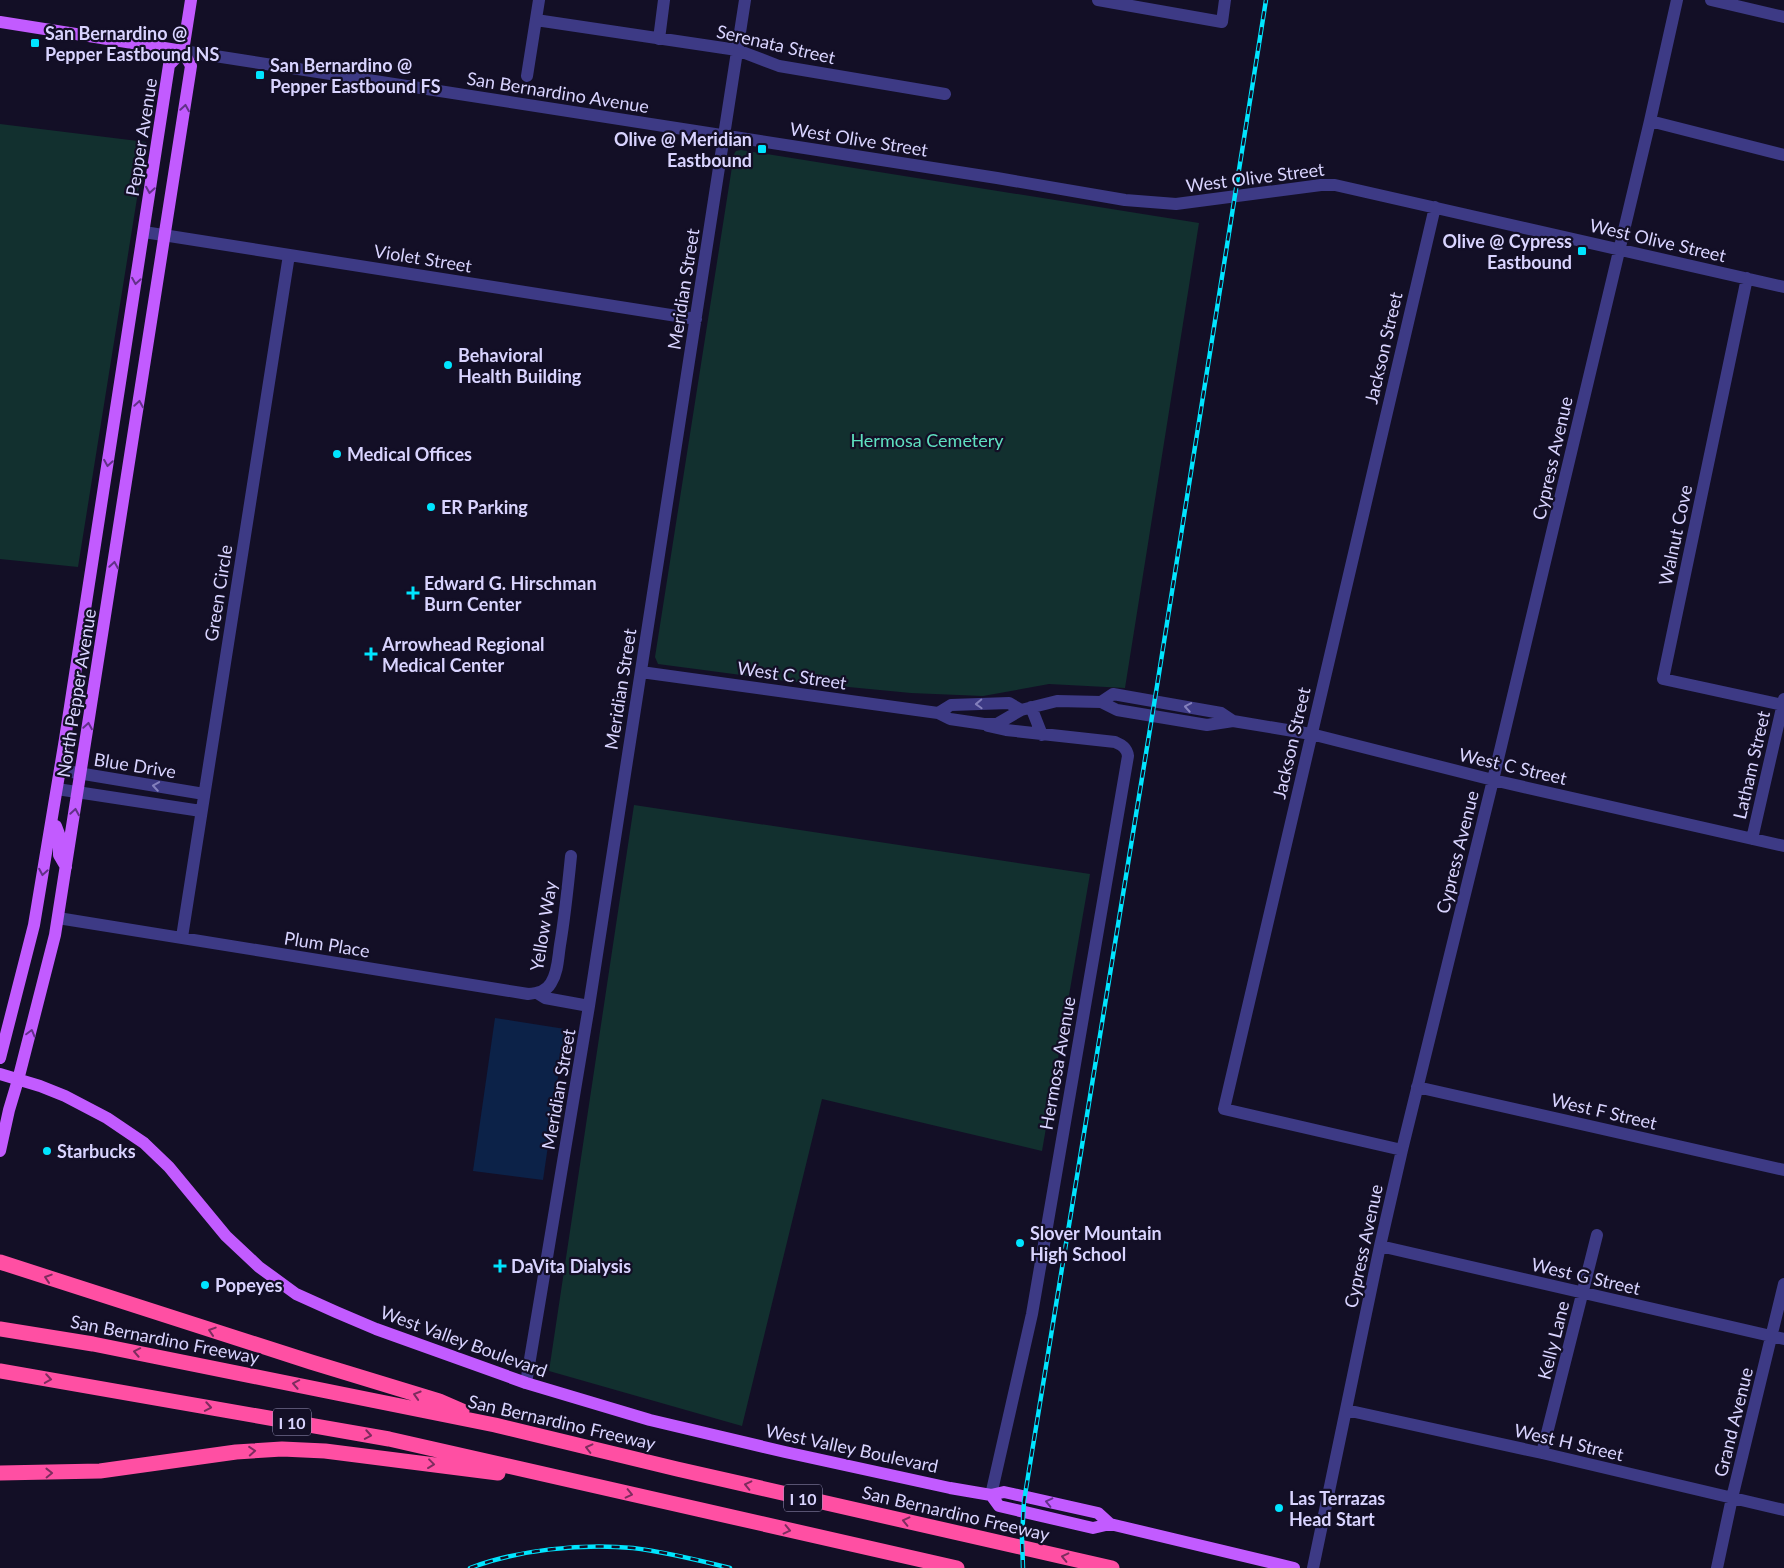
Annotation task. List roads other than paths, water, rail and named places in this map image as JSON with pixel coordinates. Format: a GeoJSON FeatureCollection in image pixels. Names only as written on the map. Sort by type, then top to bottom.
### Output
{"type":"FeatureCollection","features":[{"type":"Feature","properties":{"kind":"highway"},"geometry":{"type":"LineString","coordinates":[[0,1262],[439,1401],[495,1425]]}},
{"type":"Feature","properties":{"kind":"highway","name":"San Bernardino Freeway"},"geometry":{"type":"LineString","coordinates":[[0,1329],[93,1344],[495,1425],[677,1469],[1112,1568]]}},
{"type":"Feature","properties":{"kind":"highway","name":"I 10"},"geometry":{"type":"LineString","coordinates":[[0,1371],[389,1439],[957,1568]]}},
{"type":"Feature","properties":{"kind":"highway"},"geometry":{"type":"LineString","coordinates":[[0,1474],[100,1471],[236,1452],[282,1449],[335,1452],[581,1483]]}},
{"type":"Feature","properties":{"kind":"main road","name":"Pepper Avenue"},"geometry":{"type":"LineString","coordinates":[[144,232],[169,65],[183,51],[191,0]]}},
{"type":"Feature","properties":{"kind":"main road","name":"San Bernardino Avenue"},"geometry":{"type":"LineString","coordinates":[[0,22],[183,51]]}},
{"type":"Feature","properties":{"kind":"main road","name":"Pepper Avenue"},"geometry":{"type":"LineString","coordinates":[[165,236],[191,66],[183,51]]}},
{"type":"Feature","properties":{"kind":"main road","name":"North Pepper Avenue"},"geometry":{"type":"LineString","coordinates":[[0,1058],[31,940],[57,789],[144,232]]}},
{"type":"Feature","properties":{"kind":"main road","name":"North Pepper Avenue"},"geometry":{"type":"LineString","coordinates":[[0,1151],[9,1108],[52,949],[58,918],[165,236]]}},
{"type":"Feature","properties":{"kind":"main road"},"geometry":{"type":"LineString","coordinates":[[51,824],[56,826],[59,834],[59,855],[66,867]]}},
{"type":"Feature","properties":{"kind":"main road","name":"West Valley Boulevard"},"geometry":{"type":"LineString","coordinates":[[0,1074],[65,1096],[107,1118],[144,1143],[175,1174],[226,1236],[259,1267],[296,1294],[376,1329],[526,1383],[659,1423],[880,1473],[990,1495],[999,1506],[1093,1528],[1110,1524],[1294,1568]]}},
{"type":"Feature","properties":{"kind":"street"},"geometry":{"type":"LineString","coordinates":[[526,76],[540,0]]}},
{"type":"Feature","properties":{"kind":"street"},"geometry":{"type":"LineString","coordinates":[[659,38],[664,0]]}},
{"type":"Feature","properties":{"kind":"street","name":"Meridian Street"},"geometry":{"type":"LineString","coordinates":[[526,1383],[589,1006],[745,0]]}},
{"type":"Feature","properties":{"kind":"street"},"geometry":{"type":"LineString","coordinates":[[1105,1],[1222,22],[1225,0]]}},
{"type":"Feature","properties":{"kind":"street","name":"Cypress Avenue"},"geometry":{"type":"LineString","coordinates":[[1313,1568],[1380,1246],[1402,1150],[1493,780],[1650,121],[1677,0]]}},
{"type":"Feature","properties":{"kind":"street"},"geometry":{"type":"LineString","coordinates":[[1711,0],[1784,17]]}},
{"type":"Feature","properties":{"kind":"street","name":"Serenata Street"},"geometry":{"type":"LineString","coordinates":[[536,20],[738,50],[779,66],[945,94]]}},
{"type":"Feature","properties":{"kind":"street","name":"San Bernardino Avenue"},"geometry":{"type":"LineString","coordinates":[[183,51],[725,136]]}},
{"type":"Feature","properties":{"kind":"street"},"geometry":{"type":"LineString","coordinates":[[1650,121],[1784,155]]}},
{"type":"Feature","properties":{"kind":"street","name":"West Olive Street"},"geometry":{"type":"LineString","coordinates":[[725,136],[1141,202],[1176,204],[1322,185],[1343,187],[1784,287]]}},
{"type":"Feature","properties":{"kind":"street","name":"Jackson Street"},"geometry":{"type":"LineString","coordinates":[[1402,1150],[1224,1109],[1434,207]]}},
{"type":"Feature","properties":{"kind":"street","name":"Violet Street"},"geometry":{"type":"LineString","coordinates":[[144,232],[696,319]]}},
{"type":"Feature","properties":{"kind":"street","name":"Green Circle"},"geometry":{"type":"LineString","coordinates":[[182,937],[289,255]]}},
{"type":"Feature","properties":{"kind":"street","name":"Walnut Cove"},"geometry":{"type":"LineString","coordinates":[[1747,278],[1663,679],[1783,702]]}},
{"type":"Feature","properties":{"kind":"street","name":"West C Street"},"geometry":{"type":"LineString","coordinates":[[641,672],[938,712],[950,719],[984,724],[997,724],[1026,708],[1057,700],[1101,702],[1117,710],[1207,724],[1233,721],[1312,734],[1493,780],[1784,846]]}},
{"type":"Feature","properties":{"kind":"street","name":"Latham Street"},"geometry":{"type":"LineString","coordinates":[[1752,839],[1783,702]]}},
{"type":"Feature","properties":{"kind":"street","name":"West C Street"},"geometry":{"type":"LineString","coordinates":[[938,712],[951,705],[1009,703],[1026,708]]}},
{"type":"Feature","properties":{"kind":"street"},"geometry":{"type":"LineString","coordinates":[[1026,708],[1042,735]]}},
{"type":"Feature","properties":{"kind":"street"},"geometry":{"type":"LineString","coordinates":[[984,724],[1006,730],[1042,735]]}},
{"type":"Feature","properties":{"kind":"street","name":"Hermosa Avenue"},"geometry":{"type":"LineString","coordinates":[[990,1495],[1032,1314],[1128,756],[1127,751],[1122,745],[1115,742],[1042,735]]}},
{"type":"Feature","properties":{"kind":"street","name":"Blue Drive"},"geometry":{"type":"LineString","coordinates":[[60,770],[204,794]]}},
{"type":"Feature","properties":{"kind":"street","name":"Blue Drive"},"geometry":{"type":"LineString","coordinates":[[57,789],[201,811]]}},
{"type":"Feature","properties":{"kind":"street","name":"Yellow Way"},"geometry":{"type":"LineString","coordinates":[[537,993],[546,989],[551,984],[556,972],[571,856]]}},
{"type":"Feature","properties":{"kind":"street","name":"Plum Place"},"geometry":{"type":"LineString","coordinates":[[58,918],[528,994],[537,993],[545,998],[589,1006]]}},
{"type":"Feature","properties":{"kind":"street","name":"West F Street"},"geometry":{"type":"LineString","coordinates":[[1417,1087],[1784,1170]]}},
{"type":"Feature","properties":{"kind":"street","name":"Kelly Lane"},"geometry":{"type":"LineString","coordinates":[[1542,1453],[1583,1294],[1596,1235]]}},
{"type":"Feature","properties":{"kind":"street","name":"West G Street"},"geometry":{"type":"LineString","coordinates":[[1380,1246],[1778,1338]]}},
{"type":"Feature","properties":{"kind":"street","name":"Grand Avenue"},"geometry":{"type":"LineString","coordinates":[[1717,1568],[1732,1498],[1778,1338],[1784,1284]]}},
{"type":"Feature","properties":{"kind":"street","name":"West H Street"},"geometry":{"type":"LineString","coordinates":[[1346,1410],[1542,1453],[1784,1510]]}},
{"type":"Feature","properties":{"kind":"water"},"geometry":{"type":"Polygon","coordinates":[[[495,1018],[565,1029],[543,1180],[473,1171],[495,1018]]]}},
{"type":"Feature","properties":{"kind":"railway"},"geometry":{"type":"LineString","coordinates":[[1023,1568],[1024,1501],[1157,686],[1266,0]]}},
{"type":"Feature","properties":{"kind":"railway"},"geometry":{"type":"LineString","coordinates":[[470,1568],[529,1552],[592,1546],[633,1548],[682,1556],[730,1568]]}},
{"type":"Feature","properties":{"kind":"place","name":"San Bernardino @ Pepper Eastbound NS"},"geometry":{"type":"Point","coordinates":[35,43]}},
{"type":"Feature","properties":{"kind":"place","name":"San Bernardino @ Pepper Eastbound FS"},"geometry":{"type":"Point","coordinates":[260,75]}},
{"type":"Feature","properties":{"kind":"place","name":"Olive @ Meridian Eastbound"},"geometry":{"type":"Point","coordinates":[762,149]}},
{"type":"Feature","properties":{"kind":"place","name":"Olive @ Cypress Eastbound"},"geometry":{"type":"Point","coordinates":[1582,251]}},
{"type":"Feature","properties":{"kind":"place","name":"Behavioral Health Building"},"geometry":{"type":"Point","coordinates":[448,365]}},
{"type":"Feature","properties":{"kind":"place","name":"Medical Offices"},"geometry":{"type":"Point","coordinates":[337,454]}},
{"type":"Feature","properties":{"kind":"place","name":"ER Parking"},"geometry":{"type":"Point","coordinates":[431,507]}},
{"type":"Feature","properties":{"kind":"place","name":"Edward G. Hirschman Burn Center"},"geometry":{"type":"Point","coordinates":[413,593]}},
{"type":"Feature","properties":{"kind":"place","name":"Arrowhead Regional Medical Center"},"geometry":{"type":"Point","coordinates":[371,654]}},
{"type":"Feature","properties":{"kind":"place","name":"Starbucks"},"geometry":{"type":"Point","coordinates":[47,1151]}},
{"type":"Feature","properties":{"kind":"place","name":"Slover Mountain High School"},"geometry":{"type":"Point","coordinates":[1020,1243]}},
{"type":"Feature","properties":{"kind":"place","name":"DaVita Dialysis"},"geometry":{"type":"Point","coordinates":[500,1266]}},
{"type":"Feature","properties":{"kind":"place","name":"Popeyes"},"geometry":{"type":"Point","coordinates":[205,1285]}},
{"type":"Feature","properties":{"kind":"place","name":"Las Terrazas Head Start"},"geometry":{"type":"Point","coordinates":[1279,1508]}},
{"type":"Feature","properties":{"kind":"park label","name":"Hermosa Cemetery"},"geometry":{"type":"Point","coordinates":[927,440]}}]}
